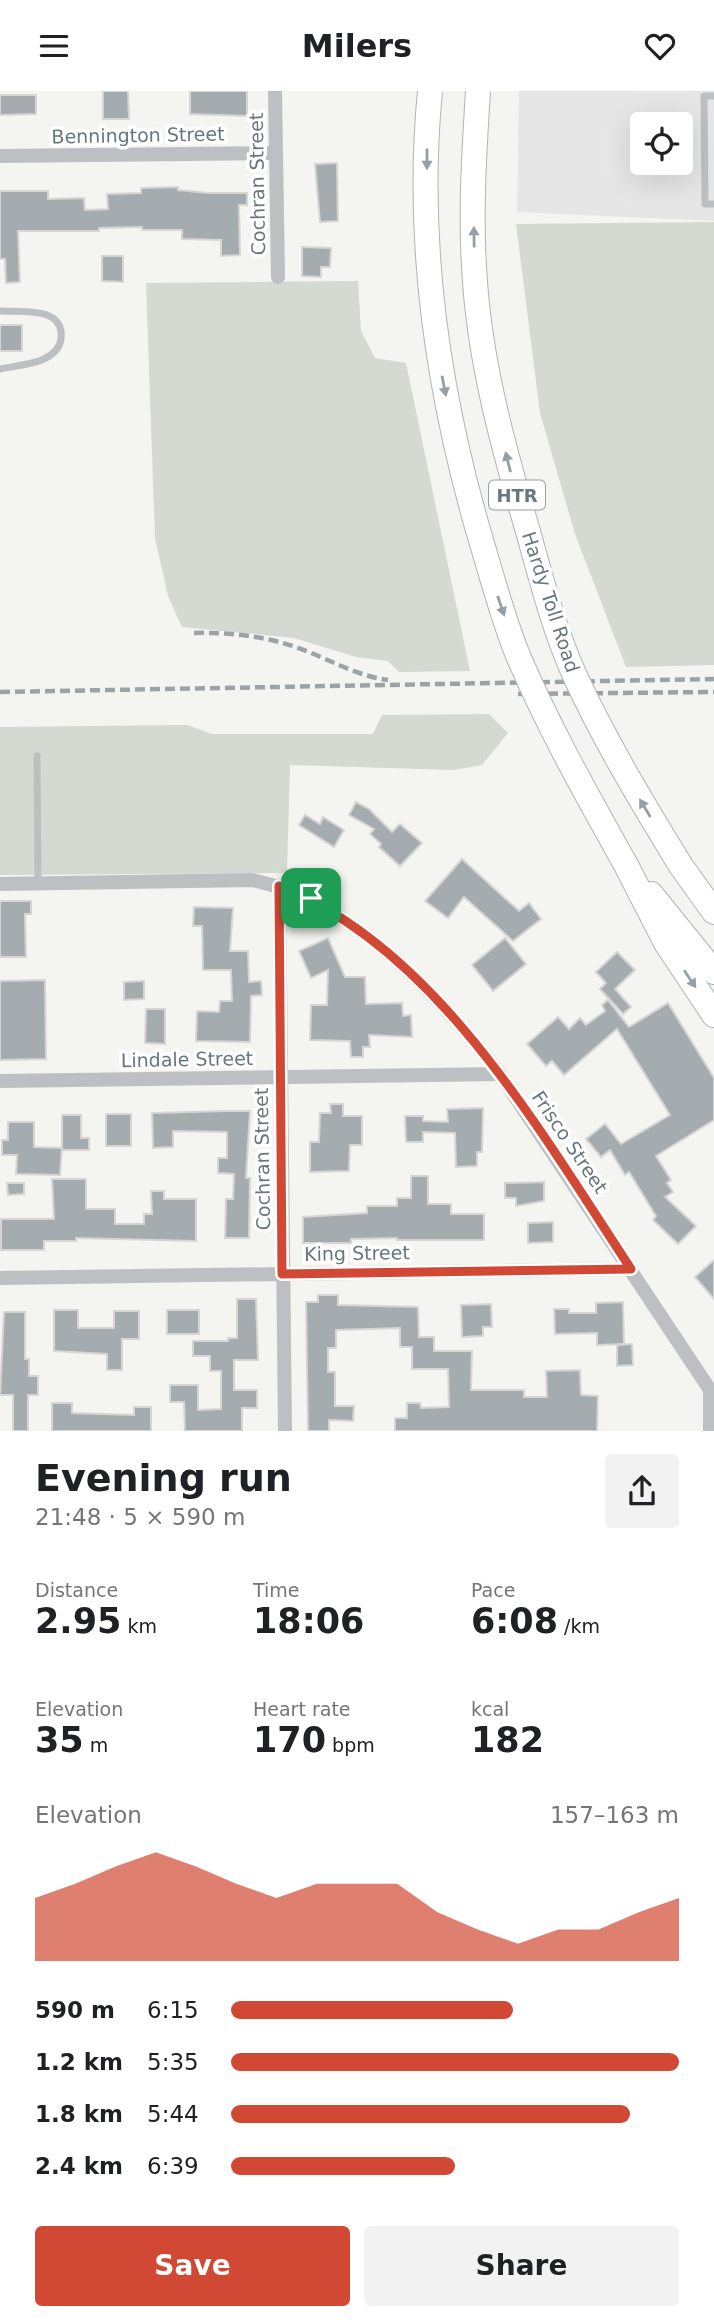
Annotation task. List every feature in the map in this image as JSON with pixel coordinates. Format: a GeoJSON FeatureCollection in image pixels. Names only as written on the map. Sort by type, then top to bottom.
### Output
{"type":"FeatureCollection","features":[{"type":"Feature","properties":{"kind":"highway","name":"HTR"},"geometry":{"type":"LineString","coordinates":[[430,91],[427,229],[432,308],[440,365],[464,484],[518,654],[548,721],[626,865]]}},
{"type":"Feature","properties":{"kind":"highway","name":"Hardy Toll Road"},"geometry":{"type":"LineString","coordinates":[[478,91],[473,176],[475,282],[485,361],[508,464],[541,579],[574,673],[618,765],[681,866],[714,912]]}},
{"type":"Feature","properties":{"kind":"highway"},"geometry":{"type":"LineString","coordinates":[[626,865],[683,930],[714,972]]}},
{"type":"Feature","properties":{"kind":"highway"},"geometry":{"type":"LineString","coordinates":[[626,865],[666,943],[714,1015]]}},
{"type":"Feature","properties":{"kind":"street","name":"Cochran Street"},"geometry":{"type":"LineString","coordinates":[[275,91],[278,277]]}},
{"type":"Feature","properties":{"kind":"street","name":"Bennington Street"},"geometry":{"type":"LineString","coordinates":[[0,156],[276,152]]}},
{"type":"Feature","properties":{"kind":"street","name":"Frisco Street"},"geometry":{"type":"LineString","coordinates":[[0,884],[223,879],[279,886],[311,898],[336,914],[382,951],[465,1029],[500,1074],[712,1394]]}},
{"type":"Feature","properties":{"kind":"street","name":"Cochran Street"},"geometry":{"type":"LineString","coordinates":[[279,886],[285,1431]]}},
{"type":"Feature","properties":{"kind":"street","name":"Lindale Street"},"geometry":{"type":"LineString","coordinates":[[0,1081],[500,1074]]}},
{"type":"Feature","properties":{"kind":"street","name":"King Street"},"geometry":{"type":"LineString","coordinates":[[0,1277],[631,1269]]}},
{"type":"Feature","properties":{"kind":"street"},"geometry":{"type":"LineString","coordinates":[[710,1431],[712,1394]]}},
{"type":"Feature","properties":{"kind":"lane"},"geometry":{"type":"LineString","coordinates":[[714,96],[704,93],[705,204],[714,204]]}},
{"type":"Feature","properties":{"kind":"lane"},"geometry":{"type":"LineString","coordinates":[[0,311],[42,312],[55,319],[62,329],[61,343],[54,352],[42,359],[0,369]]}},
{"type":"Feature","properties":{"kind":"lane"},"geometry":{"type":"LineString","coordinates":[[37,756],[38,883]]}},
{"type":"Feature","properties":{"kind":"shaded area"},"geometry":{"type":"Polygon","coordinates":[[[519,91],[714,91],[714,221],[517,212],[519,91]]]}},
{"type":"Feature","properties":{"kind":"shaded area"},"geometry":{"type":"Polygon","coordinates":[[[714,222],[714,665],[626,667],[575,534],[540,413],[516,224],[714,222]]]}},
{"type":"Feature","properties":{"kind":"shaded area"},"geometry":{"type":"Polygon","coordinates":[[[358,281],[361,331],[375,358],[406,363],[470,671],[399,672],[388,661],[356,657],[294,638],[182,627],[168,596],[155,538],[146,283],[358,281]]]}},
{"type":"Feature","properties":{"kind":"shaded area"},"geometry":{"type":"Polygon","coordinates":[[[489,714],[508,733],[482,765],[454,770],[290,765],[287,873],[0,875],[0,727],[187,725],[212,734],[373,734],[382,715],[489,714]]]}},
{"type":"Feature","properties":{"kind":"building"},"geometry":{"type":"Polygon","coordinates":[[[103,91],[128,91],[129,119],[103,119],[103,91]]]}},
{"type":"Feature","properties":{"kind":"building"},"geometry":{"type":"Polygon","coordinates":[[[190,91],[247,91],[247,116],[190,114],[190,91]]]}},
{"type":"Feature","properties":{"kind":"building"},"geometry":{"type":"Polygon","coordinates":[[[0,95],[36,95],[36,114],[0,115],[0,95]]]}},
{"type":"Feature","properties":{"kind":"building"},"geometry":{"type":"Polygon","coordinates":[[[337,163],[338,221],[320,222],[315,164],[337,163]]]}},
{"type":"Feature","properties":{"kind":"building"},"geometry":{"type":"Polygon","coordinates":[[[178,187],[178,190],[208,193],[247,193],[247,205],[239,205],[240,255],[221,256],[221,240],[182,239],[182,230],[142,230],[142,227],[99,228],[99,231],[18,231],[20,282],[6,283],[5,259],[0,259],[0,191],[48,191],[48,199],[84,198],[85,210],[108,209],[107,194],[141,193],[141,188],[178,187]]]}},
{"type":"Feature","properties":{"kind":"building"},"geometry":{"type":"Polygon","coordinates":[[[302,247],[331,248],[330,267],[321,267],[321,277],[302,276],[302,247]]]}},
{"type":"Feature","properties":{"kind":"building"},"geometry":{"type":"Polygon","coordinates":[[[102,256],[123,256],[123,282],[102,281],[102,256]]]}},
{"type":"Feature","properties":{"kind":"building"},"geometry":{"type":"Polygon","coordinates":[[[0,325],[22,325],[22,351],[0,351],[0,325]]]}},
{"type":"Feature","properties":{"kind":"building"},"geometry":{"type":"Polygon","coordinates":[[[356,802],[369,809],[392,832],[400,824],[422,843],[400,866],[379,847],[381,844],[370,834],[374,829],[349,815],[356,802]]]}},
{"type":"Feature","properties":{"kind":"building"},"geometry":{"type":"Polygon","coordinates":[[[305,815],[320,824],[323,817],[344,830],[334,847],[299,825],[305,815]]]}},
{"type":"Feature","properties":{"kind":"building"},"geometry":{"type":"Polygon","coordinates":[[[462,859],[519,911],[529,903],[541,919],[513,941],[464,897],[448,918],[425,901],[462,859]]]}},
{"type":"Feature","properties":{"kind":"building"},"geometry":{"type":"Polygon","coordinates":[[[0,901],[31,901],[31,914],[25,914],[26,957],[0,957],[0,901]]]}},
{"type":"Feature","properties":{"kind":"building"},"geometry":{"type":"Polygon","coordinates":[[[194,907],[233,908],[230,951],[248,951],[249,982],[261,981],[262,995],[251,996],[250,1042],[196,1041],[197,1011],[219,1012],[220,1001],[232,1001],[231,970],[203,970],[202,926],[193,926],[194,907]]]}},
{"type":"Feature","properties":{"kind":"building"},"geometry":{"type":"Polygon","coordinates":[[[328,938],[345,977],[365,977],[366,1004],[402,1003],[403,1016],[411,1015],[412,1037],[369,1035],[370,1047],[363,1047],[363,1057],[351,1057],[350,1041],[310,1040],[311,1005],[327,1005],[328,970],[311,978],[299,951],[328,938]]]}},
{"type":"Feature","properties":{"kind":"building"},"geometry":{"type":"Polygon","coordinates":[[[505,938],[526,964],[493,991],[472,965],[505,938]]]}},
{"type":"Feature","properties":{"kind":"building"},"geometry":{"type":"Polygon","coordinates":[[[617,952],[635,970],[615,989],[631,1007],[623,1014],[600,989],[606,983],[596,972],[617,952]]]}},
{"type":"Feature","properties":{"kind":"building"},"geometry":{"type":"Polygon","coordinates":[[[45,980],[46,1059],[0,1060],[0,981],[45,980]]]}},
{"type":"Feature","properties":{"kind":"building"},"geometry":{"type":"Polygon","coordinates":[[[144,981],[144,999],[124,1000],[124,982],[144,981]]]}},
{"type":"Feature","properties":{"kind":"building"},"geometry":{"type":"Polygon","coordinates":[[[608,1000],[629,1027],[668,1003],[714,1078],[714,1120],[656,1156],[671,1180],[667,1183],[673,1192],[665,1197],[696,1226],[678,1244],[653,1220],[656,1216],[629,1172],[625,1175],[610,1150],[601,1157],[586,1139],[605,1124],[621,1144],[670,1115],[617,1029],[564,1075],[552,1061],[546,1066],[527,1044],[558,1017],[569,1029],[580,1018],[586,1025],[605,1011],[602,1005],[608,1000]]]}},
{"type":"Feature","properties":{"kind":"building"},"geometry":{"type":"Polygon","coordinates":[[[146,1009],[165,1009],[165,1044],[145,1043],[146,1009]]]}},
{"type":"Feature","properties":{"kind":"building"},"geometry":{"type":"Polygon","coordinates":[[[330,1104],[343,1104],[343,1116],[362,1116],[362,1145],[350,1145],[349,1171],[310,1172],[310,1142],[319,1142],[320,1113],[331,1113],[330,1104]]]}},
{"type":"Feature","properties":{"kind":"building"},"geometry":{"type":"Polygon","coordinates":[[[483,1108],[482,1152],[477,1152],[477,1166],[456,1167],[455,1133],[423,1132],[423,1142],[406,1142],[405,1116],[423,1116],[423,1121],[448,1122],[447,1109],[483,1108]]]}},
{"type":"Feature","properties":{"kind":"building"},"geometry":{"type":"Polygon","coordinates":[[[250,1111],[246,1178],[250,1178],[249,1238],[225,1238],[226,1199],[233,1199],[234,1174],[218,1173],[218,1158],[227,1158],[227,1132],[173,1131],[173,1147],[153,1148],[152,1113],[250,1111]]]}},
{"type":"Feature","properties":{"kind":"building"},"geometry":{"type":"Polygon","coordinates":[[[106,1114],[131,1114],[131,1146],[106,1146],[106,1114]]]}},
{"type":"Feature","properties":{"kind":"building"},"geometry":{"type":"Polygon","coordinates":[[[62,1115],[81,1115],[81,1138],[89,1138],[89,1150],[62,1150],[62,1115]]]}},
{"type":"Feature","properties":{"kind":"building"},"geometry":{"type":"Polygon","coordinates":[[[8,1122],[34,1122],[34,1147],[62,1148],[60,1175],[16,1174],[17,1155],[2,1155],[2,1140],[8,1140],[8,1122]]]}},
{"type":"Feature","properties":{"kind":"building"},"geometry":{"type":"Polygon","coordinates":[[[411,1176],[428,1176],[428,1204],[451,1204],[451,1214],[484,1214],[484,1240],[397,1238],[351,1239],[351,1243],[303,1243],[303,1217],[367,1213],[367,1206],[397,1206],[397,1198],[411,1198],[411,1176]]]}},
{"type":"Feature","properties":{"kind":"building"},"geometry":{"type":"Polygon","coordinates":[[[52,1179],[86,1179],[86,1209],[115,1209],[115,1224],[144,1224],[144,1214],[152,1214],[151,1191],[164,1191],[164,1199],[196,1199],[196,1241],[76,1238],[76,1241],[44,1241],[44,1250],[1,1250],[1,1219],[54,1219],[52,1179]]]}},
{"type":"Feature","properties":{"kind":"building"},"geometry":{"type":"Polygon","coordinates":[[[544,1182],[544,1201],[516,1206],[516,1198],[505,1198],[505,1183],[544,1182]]]}},
{"type":"Feature","properties":{"kind":"building"},"geometry":{"type":"Polygon","coordinates":[[[7,1183],[24,1183],[24,1194],[8,1195],[7,1183]]]}},
{"type":"Feature","properties":{"kind":"building"},"geometry":{"type":"Polygon","coordinates":[[[553,1222],[553,1242],[528,1243],[528,1223],[553,1222]]]}},
{"type":"Feature","properties":{"kind":"building"},"geometry":{"type":"Polygon","coordinates":[[[714,1260],[714,1299],[695,1277],[714,1260]]]}},
{"type":"Feature","properties":{"kind":"building"},"geometry":{"type":"Polygon","coordinates":[[[318,1295],[338,1295],[338,1305],[418,1307],[419,1337],[434,1337],[434,1351],[472,1351],[471,1390],[524,1390],[524,1397],[547,1397],[546,1371],[580,1370],[581,1395],[598,1396],[597,1431],[395,1431],[395,1418],[407,1418],[407,1403],[420,1403],[421,1408],[449,1407],[448,1369],[412,1369],[412,1347],[400,1347],[400,1328],[336,1330],[336,1348],[328,1348],[328,1372],[335,1372],[335,1406],[354,1406],[353,1421],[329,1420],[329,1431],[308,1431],[306,1302],[318,1302],[318,1295]]]}},
{"type":"Feature","properties":{"kind":"building"},"geometry":{"type":"Polygon","coordinates":[[[237,1299],[256,1299],[258,1360],[234,1360],[234,1390],[257,1390],[257,1408],[242,1408],[242,1431],[185,1431],[184,1402],[170,1402],[170,1385],[198,1385],[198,1410],[221,1409],[221,1371],[210,1371],[210,1356],[193,1356],[193,1341],[228,1341],[228,1338],[237,1338],[237,1299]]]}},
{"type":"Feature","properties":{"kind":"building"},"geometry":{"type":"Polygon","coordinates":[[[623,1302],[624,1344],[597,1345],[597,1333],[555,1334],[554,1309],[569,1309],[569,1313],[596,1313],[596,1303],[623,1302]]]}},
{"type":"Feature","properties":{"kind":"building"},"geometry":{"type":"Polygon","coordinates":[[[491,1304],[492,1327],[483,1327],[483,1336],[462,1337],[461,1305],[491,1304]]]}},
{"type":"Feature","properties":{"kind":"building"},"geometry":{"type":"Polygon","coordinates":[[[54,1310],[78,1310],[78,1328],[114,1328],[114,1311],[139,1311],[139,1339],[122,1339],[122,1370],[107,1370],[107,1354],[54,1351],[54,1310]]]}},
{"type":"Feature","properties":{"kind":"building"},"geometry":{"type":"Polygon","coordinates":[[[167,1310],[199,1310],[199,1334],[167,1334],[167,1310]]]}},
{"type":"Feature","properties":{"kind":"building"},"geometry":{"type":"Polygon","coordinates":[[[4,1312],[25,1312],[25,1359],[29,1359],[29,1376],[38,1376],[38,1395],[28,1395],[28,1431],[13,1431],[13,1395],[0,1395],[4,1312]]]}},
{"type":"Feature","properties":{"kind":"building"},"geometry":{"type":"Polygon","coordinates":[[[632,1344],[633,1365],[617,1366],[617,1345],[632,1344]]]}},
{"type":"Feature","properties":{"kind":"building"},"geometry":{"type":"Polygon","coordinates":[[[52,1403],[72,1403],[72,1413],[134,1415],[134,1407],[151,1407],[151,1431],[52,1431],[52,1403]]]}},
{"type":"Feature","properties":{"kind":"railway"},"geometry":{"type":"LineString","coordinates":[[194,633],[233,634],[271,640],[296,647],[364,675],[388,680]]}},
{"type":"Feature","properties":{"kind":"railway"},"geometry":{"type":"LineString","coordinates":[[0,692],[714,679]]}},
{"type":"Feature","properties":{"kind":"railway"},"geometry":{"type":"LineString","coordinates":[[518,694],[714,692]]}},
{"type":"Feature","properties":{"kind":"route"},"geometry":{"type":"LineString","coordinates":[[279,886],[311,898],[336,914],[382,951],[465,1029],[520,1101],[631,1269],[282,1274],[279,886]]}}]}
